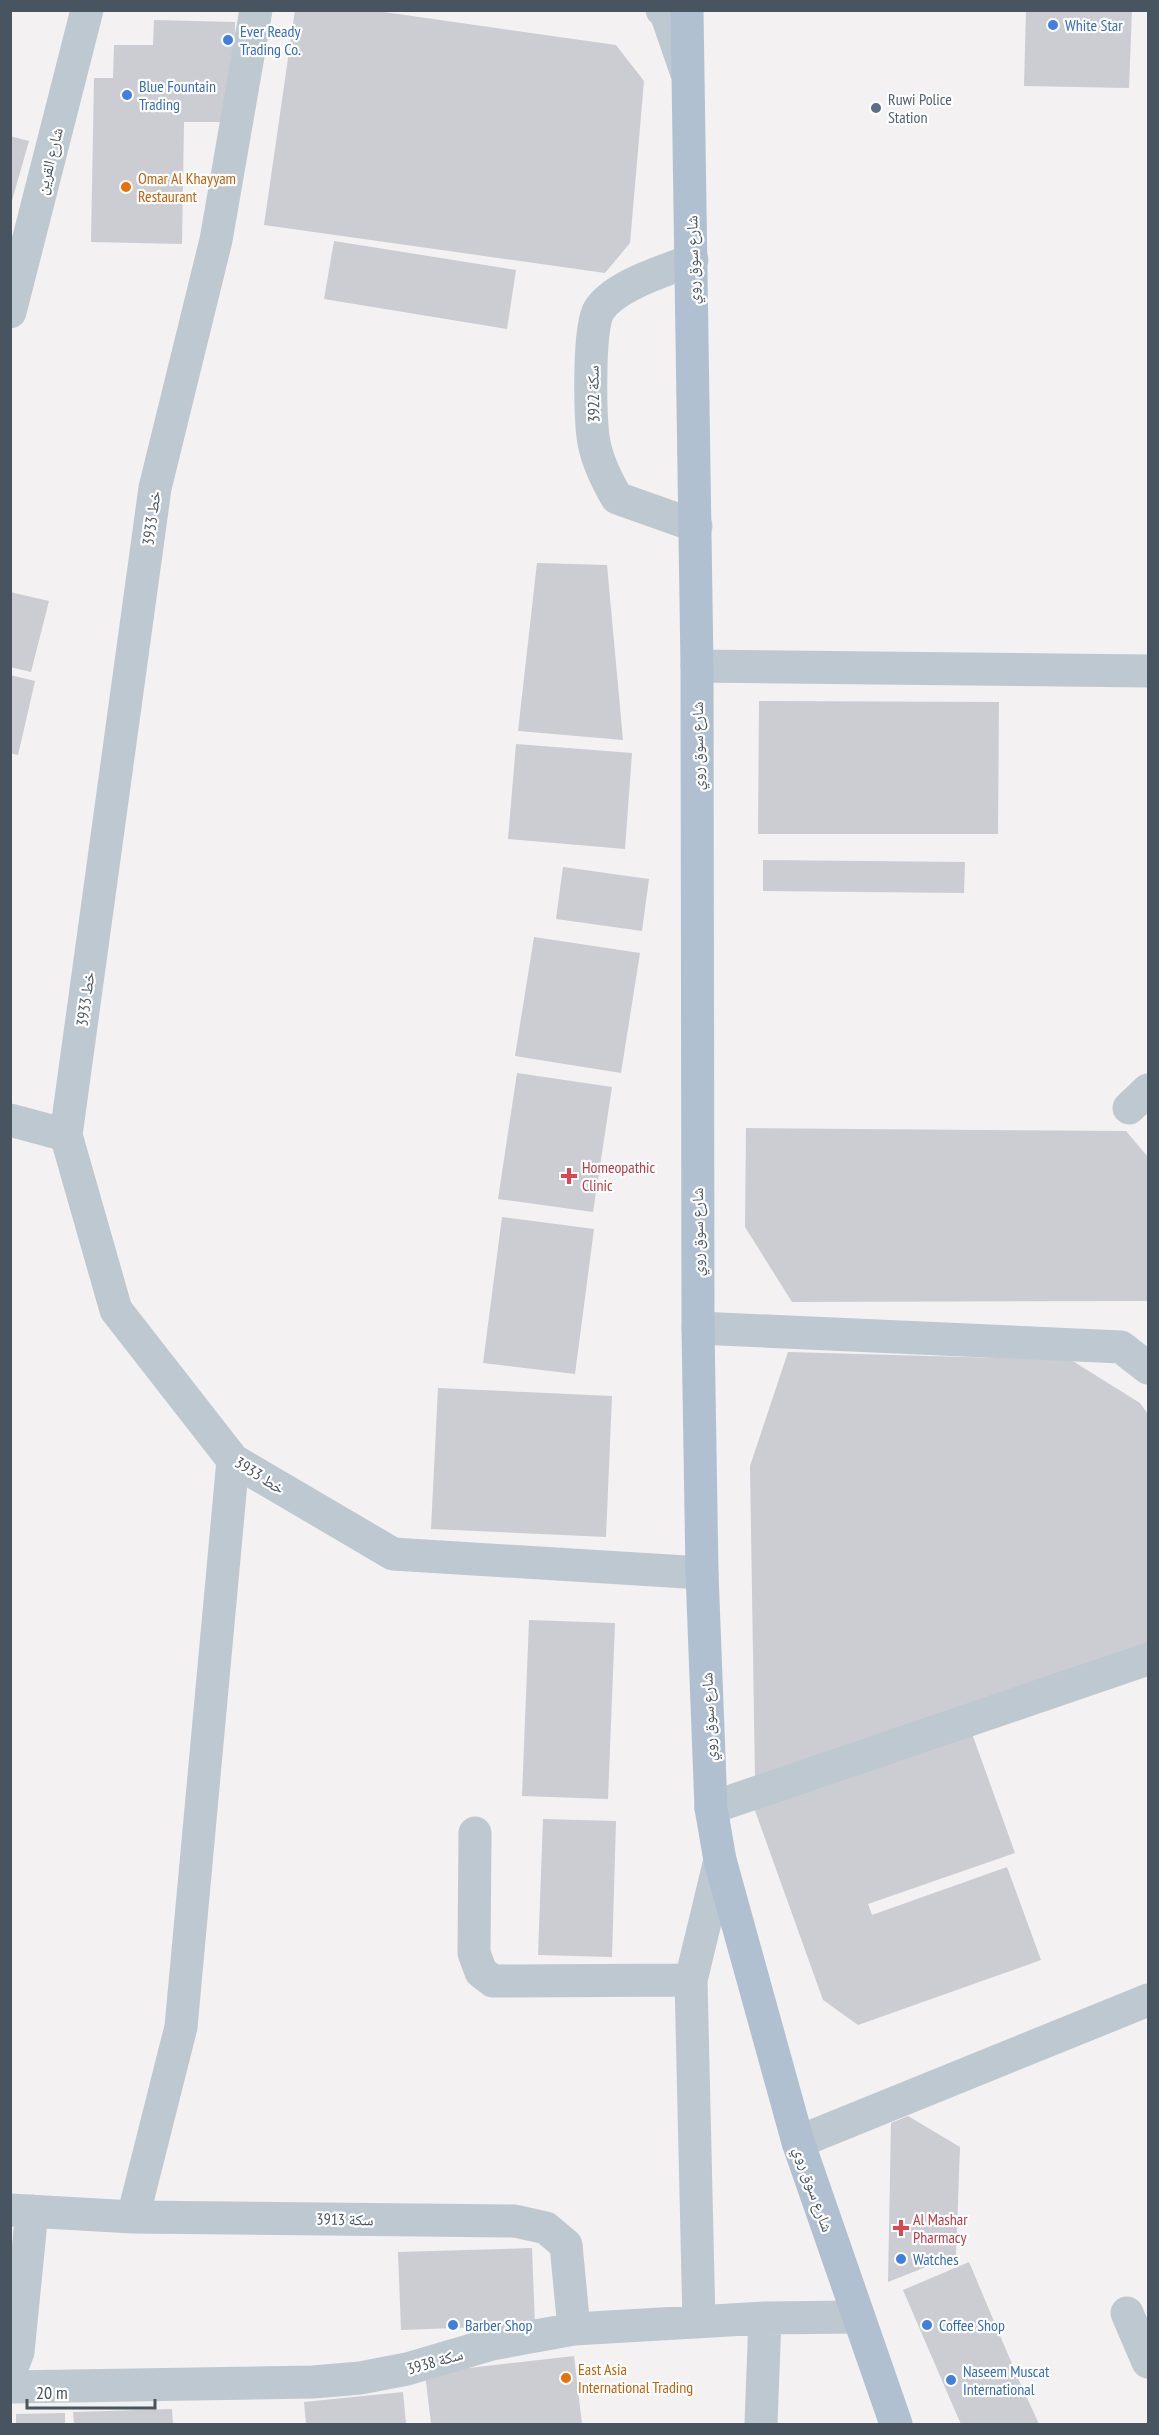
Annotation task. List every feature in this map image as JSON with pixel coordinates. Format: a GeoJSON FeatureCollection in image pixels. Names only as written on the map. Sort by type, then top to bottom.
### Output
{"type":"FeatureCollection","features":[{"type":"Feature","properties":{"kind":"main road","name":"شارع سوق روي"},"geometry":{"type":"LineString","coordinates":[[687,10],[696,526],[698,1328],[702,1574],[711,1808],[720,1860],[798,2142],[857,2318],[896,2424]]}},
{"type":"Feature","properties":{"kind":"street","name":"شارع القرين"},"geometry":{"type":"LineString","coordinates":[[10,312],[87,10]]}},
{"type":"Feature","properties":{"kind":"street","name":"3933 خط"},"geometry":{"type":"LineString","coordinates":[[256,10],[216,240],[155,488],[66,1136],[116,1310],[233,1460],[393,1554],[702,1574]]}},
{"type":"Feature","properties":{"kind":"street"},"geometry":{"type":"LineString","coordinates":[[662,10],[666,14],[689,81]]}},
{"type":"Feature","properties":{"kind":"street","name":"سكة 3922"},"geometry":{"type":"LineString","coordinates":[[692,260],[619,291],[598,310],[591,339],[594,442],[603,473],[612,490],[617,498],[696,526]]}},
{"type":"Feature","properties":{"kind":"street"},"geometry":{"type":"LineString","coordinates":[[697,666],[1149,671]]}},
{"type":"Feature","properties":{"kind":"street"},"geometry":{"type":"LineString","coordinates":[[10,1120],[66,1136]]}},
{"type":"Feature","properties":{"kind":"street"},"geometry":{"type":"LineString","coordinates":[[698,1328],[1121,1347],[1149,1368]]}},
{"type":"Feature","properties":{"kind":"street"},"geometry":{"type":"LineString","coordinates":[[133,2217],[180,2027],[233,1460]]}},
{"type":"Feature","properties":{"kind":"street"},"geometry":{"type":"LineString","coordinates":[[711,1808],[1149,1659]]}},
{"type":"Feature","properties":{"kind":"street"},"geometry":{"type":"LineString","coordinates":[[475,1833],[474,1953],[481,1972],[493,1981],[691,1980]]}},
{"type":"Feature","properties":{"kind":"street"},"geometry":{"type":"LineString","coordinates":[[699,2322],[691,1980],[720,1860]]}},
{"type":"Feature","properties":{"kind":"street"},"geometry":{"type":"LineString","coordinates":[[798,2142],[1149,2000]]}},
{"type":"Feature","properties":{"kind":"street","name":"سكة 3913"},"geometry":{"type":"LineString","coordinates":[[10,2373],[20,2337],[21,2211],[133,2217],[514,2221],[546,2228],[566,2245],[574,2330]]}},
{"type":"Feature","properties":{"kind":"street"},"geometry":{"type":"LineString","coordinates":[[1127,2313],[1149,2362]]}},
{"type":"Feature","properties":{"kind":"street"},"geometry":{"type":"LineString","coordinates":[[761,2424],[765,2318]]}},
{"type":"Feature","properties":{"kind":"street","name":"سكة 3938"},"geometry":{"type":"LineString","coordinates":[[10,2387],[313,2382],[360,2378],[407,2369],[492,2344],[574,2330],[765,2318],[857,2318]]}},
{"type":"Feature","properties":{"kind":"building"},"geometry":{"type":"Polygon","coordinates":[[[295,10],[370,10],[616,45],[644,81],[630,243],[605,273],[264,225],[295,10]]]}},
{"type":"Feature","properties":{"kind":"building"},"geometry":{"type":"Polygon","coordinates":[[[1026,10],[1132,10],[1129,88],[1024,86],[1026,10]]]}},
{"type":"Feature","properties":{"kind":"building"},"geometry":{"type":"Polygon","coordinates":[[[154,20],[235,22],[233,122],[184,122],[182,244],[91,242],[94,78],[113,78],[114,45],[153,45],[154,20]]]}},
{"type":"Feature","properties":{"kind":"building"},"geometry":{"type":"Polygon","coordinates":[[[10,136],[29,141],[11,204],[10,204],[10,136]]]}},
{"type":"Feature","properties":{"kind":"building"},"geometry":{"type":"Polygon","coordinates":[[[334,241],[516,270],[507,329],[324,299],[334,241]]]}},
{"type":"Feature","properties":{"kind":"building"},"geometry":{"type":"Polygon","coordinates":[[[537,563],[607,565],[623,740],[518,731],[537,563]]]}},
{"type":"Feature","properties":{"kind":"building"},"geometry":{"type":"Polygon","coordinates":[[[10,592],[49,601],[31,672],[10,667],[10,592]]]}},
{"type":"Feature","properties":{"kind":"building"},"geometry":{"type":"Polygon","coordinates":[[[10,675],[35,681],[18,755],[10,753],[10,675]]]}},
{"type":"Feature","properties":{"kind":"building"},"geometry":{"type":"Polygon","coordinates":[[[759,701],[999,702],[998,834],[758,834],[759,701]]]}},
{"type":"Feature","properties":{"kind":"building"},"geometry":{"type":"Polygon","coordinates":[[[516,744],[632,753],[625,849],[508,839],[516,744]]]}},
{"type":"Feature","properties":{"kind":"building"},"geometry":{"type":"Polygon","coordinates":[[[763,860],[965,862],[964,893],[763,891],[763,860]]]}},
{"type":"Feature","properties":{"kind":"building"},"geometry":{"type":"Polygon","coordinates":[[[563,867],[649,879],[642,931],[556,919],[563,867]]]}},
{"type":"Feature","properties":{"kind":"building"},"geometry":{"type":"Polygon","coordinates":[[[534,937],[640,953],[621,1073],[515,1056],[534,937]]]}},
{"type":"Feature","properties":{"kind":"building"},"geometry":{"type":"Polygon","coordinates":[[[517,1073],[612,1087],[593,1212],[498,1199],[517,1073]]]}},
{"type":"Feature","properties":{"kind":"building"},"geometry":{"type":"Polygon","coordinates":[[[746,1128],[1126,1131],[1148,1157],[1148,1301],[792,1302],[745,1227],[746,1128]]]}},
{"type":"Feature","properties":{"kind":"building"},"geometry":{"type":"Polygon","coordinates":[[[502,1217],[594,1229],[575,1374],[483,1363],[502,1217]]]}},
{"type":"Feature","properties":{"kind":"building"},"geometry":{"type":"Polygon","coordinates":[[[788,1352],[1071,1360],[1140,1403],[1148,1414],[1148,1643],[755,1780],[750,1466],[788,1352]]]}},
{"type":"Feature","properties":{"kind":"building"},"geometry":{"type":"Polygon","coordinates":[[[438,1388],[612,1396],[606,1537],[431,1529],[438,1388]]]}},
{"type":"Feature","properties":{"kind":"building"},"geometry":{"type":"Polygon","coordinates":[[[529,1620],[615,1623],[608,1799],[522,1796],[529,1620]]]}},
{"type":"Feature","properties":{"kind":"building"},"geometry":{"type":"Polygon","coordinates":[[[970,1728],[1015,1853],[868,1904],[872,1915],[1007,1867],[1041,1960],[858,2025],[823,2000],[753,1805],[970,1728]]]}},
{"type":"Feature","properties":{"kind":"building"},"geometry":{"type":"Polygon","coordinates":[[[543,1819],[616,1821],[612,1957],[538,1955],[543,1819]]]}},
{"type":"Feature","properties":{"kind":"building"},"geometry":{"type":"Polygon","coordinates":[[[908,2116],[960,2147],[956,2255],[888,2282],[891,2123],[908,2116]]]}},
{"type":"Feature","properties":{"kind":"building"},"geometry":{"type":"Polygon","coordinates":[[[532,2248],[535,2325],[401,2330],[398,2252],[532,2248]]]}},
{"type":"Feature","properties":{"kind":"building"},"geometry":{"type":"Polygon","coordinates":[[[969,2262],[1039,2424],[961,2424],[956,2413],[903,2290],[969,2262]]]}},
{"type":"Feature","properties":{"kind":"building"},"geometry":{"type":"Polygon","coordinates":[[[574,2356],[582,2424],[431,2424],[425,2373],[574,2356]]]}},
{"type":"Feature","properties":{"kind":"building"},"geometry":{"type":"Polygon","coordinates":[[[403,2392],[406,2424],[306,2424],[304,2402],[403,2392]]]}},
{"type":"Feature","properties":{"kind":"building"},"geometry":{"type":"Polygon","coordinates":[[[172,2409],[173,2424],[74,2424],[73,2412],[172,2409]]]}},
{"type":"Feature","properties":{"kind":"building"},"geometry":{"type":"Polygon","coordinates":[[[65,2413],[65,2424],[16,2424],[16,2414],[65,2413]]]}},
{"type":"Feature","properties":{"kind":"place","name":"White Star"},"geometry":{"type":"Point","coordinates":[1053,25]}},
{"type":"Feature","properties":{"kind":"place","name":"Ever Ready Trading Co."},"geometry":{"type":"Point","coordinates":[228,40]}},
{"type":"Feature","properties":{"kind":"place","name":"Blue Fountain Trading"},"geometry":{"type":"Point","coordinates":[127,95]}},
{"type":"Feature","properties":{"kind":"place","name":"Ruwi Police Station"},"geometry":{"type":"Point","coordinates":[876,108]}},
{"type":"Feature","properties":{"kind":"place","name":"Omar Al Khayyam Restaurant"},"geometry":{"type":"Point","coordinates":[126,187]}},
{"type":"Feature","properties":{"kind":"place","name":"Homeopathic Clinic"},"geometry":{"type":"Point","coordinates":[569,1176]}},
{"type":"Feature","properties":{"kind":"place","name":"Al Mashar Pharmacy"},"geometry":{"type":"Point","coordinates":[901,2228]}},
{"type":"Feature","properties":{"kind":"place","name":"Watches"},"geometry":{"type":"Point","coordinates":[901,2259]}},
{"type":"Feature","properties":{"kind":"place","name":"Barber Shop"},"geometry":{"type":"Point","coordinates":[453,2325]}},
{"type":"Feature","properties":{"kind":"place","name":"Coffee Shop"},"geometry":{"type":"Point","coordinates":[927,2325]}},
{"type":"Feature","properties":{"kind":"place","name":"East Asia International Trading"},"geometry":{"type":"Point","coordinates":[566,2378]}},
{"type":"Feature","properties":{"kind":"place","name":"Naseem Muscat International"},"geometry":{"type":"Point","coordinates":[951,2380]}}]}
